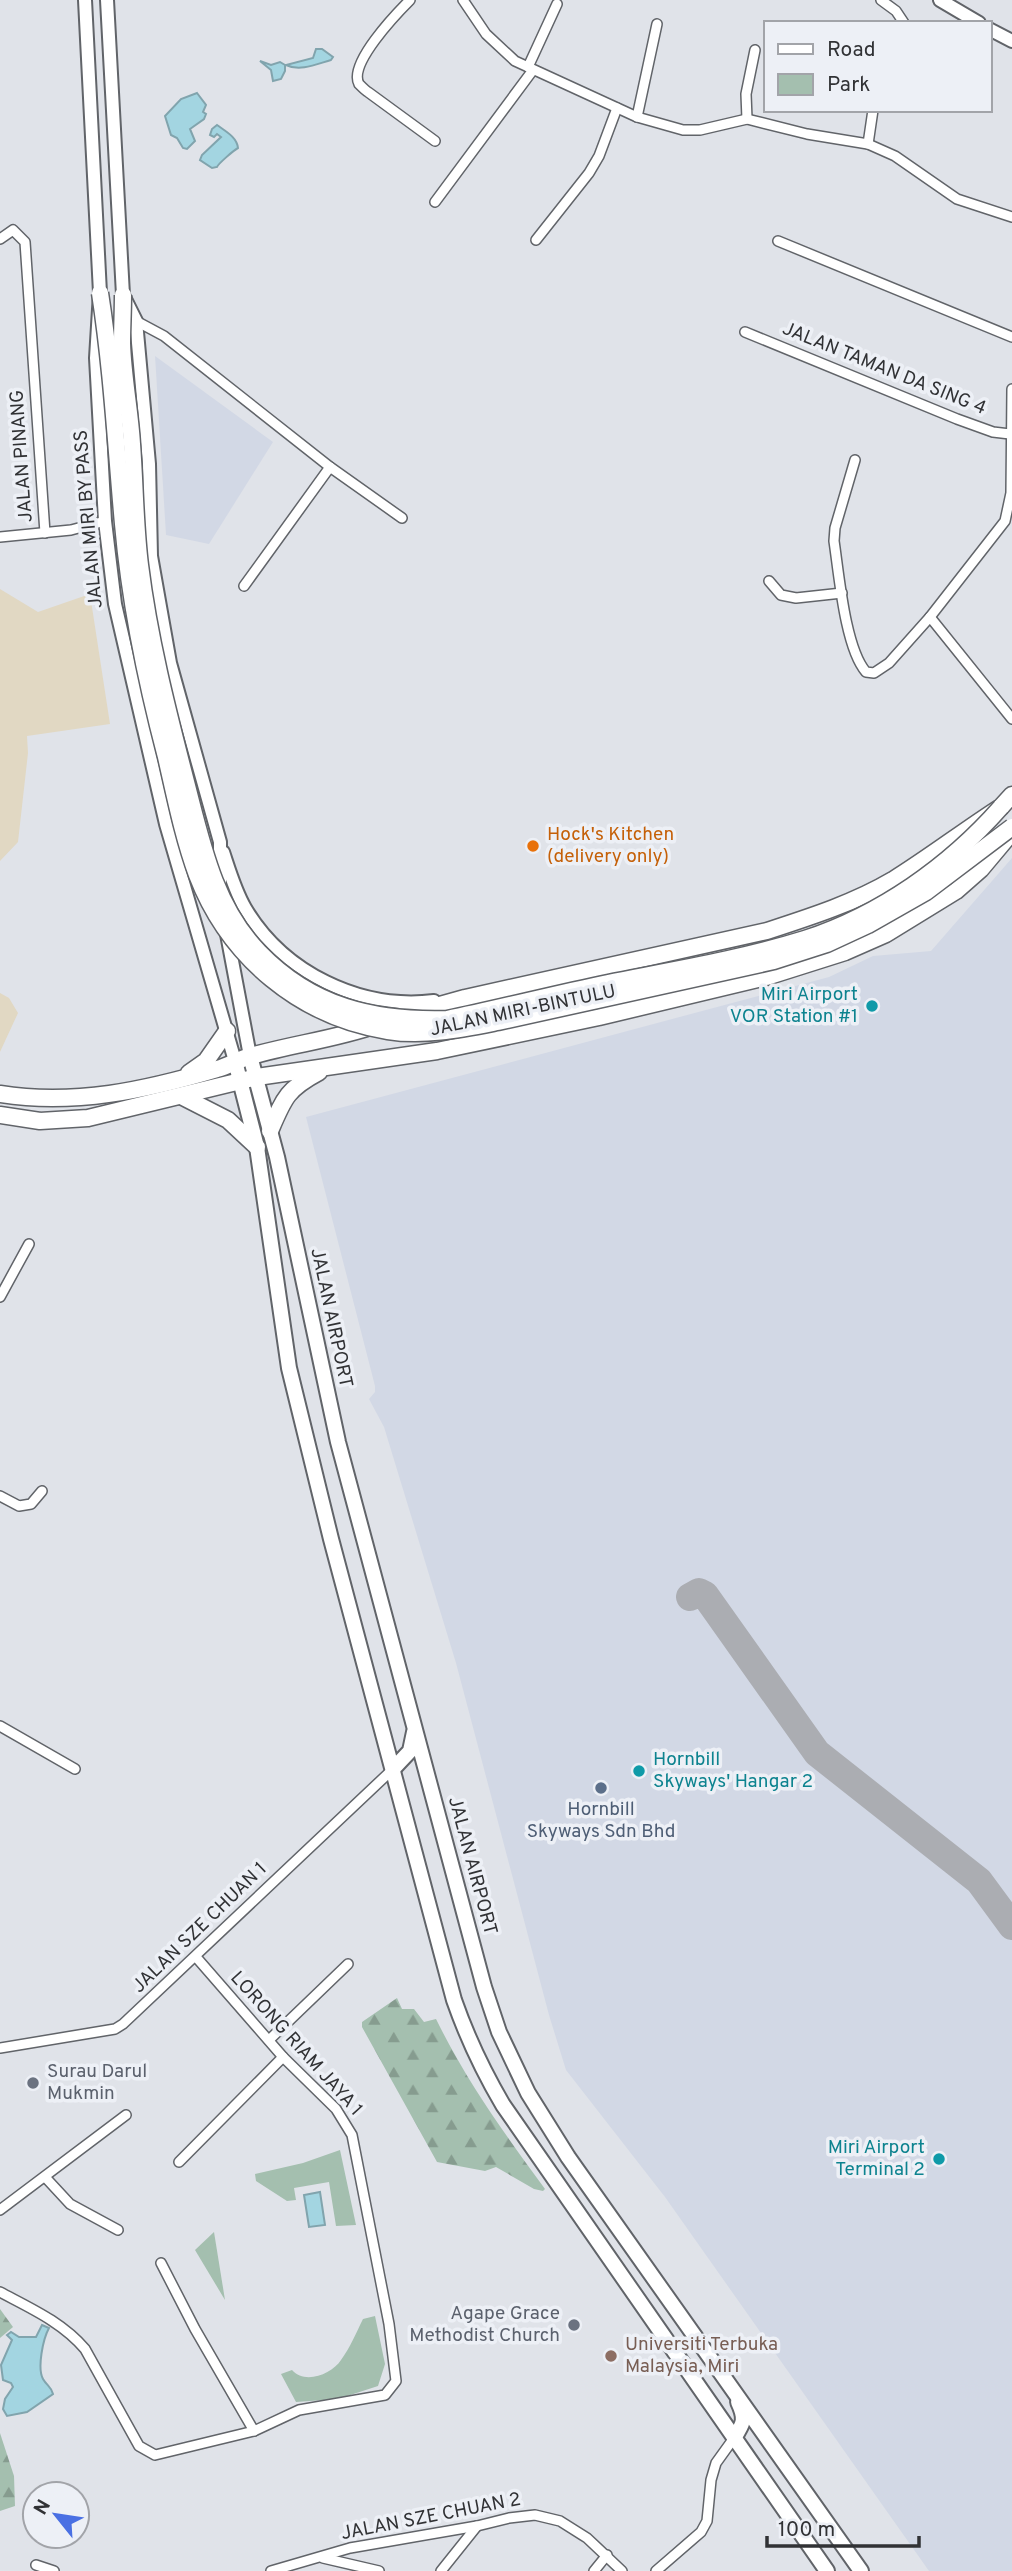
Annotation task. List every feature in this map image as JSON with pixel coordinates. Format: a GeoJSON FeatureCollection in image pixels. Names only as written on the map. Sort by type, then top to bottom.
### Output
{"type":"FeatureCollection","features":[{"type":"Feature","properties":{"kind":"highway"},"geometry":{"type":"LineString","coordinates":[[100,293],[110,356],[123,525],[136,625],[151,699],[190,852],[213,908],[237,944],[264,974],[295,997],[342,1019],[389,1031],[426,1032],[498,1022],[774,961],[868,925],[926,892],[1012,830]]}},
{"type":"Feature","properties":{"kind":"highway"},"geometry":{"type":"LineString","coordinates":[[123,295],[122,345],[132,440],[140,563],[163,692],[202,842],[218,891],[246,938],[274,967],[308,991],[355,1011],[382,1017],[407,1020],[447,1018],[698,965],[806,938],[867,912],[901,893],[942,865],[972,839],[1007,801]]}},
{"type":"Feature","properties":{"kind":"highway","name":"JALAN MIRI-BINTULU"},"geometry":{"type":"LineString","coordinates":[[0,1094],[34,1100],[122,1093],[221,1068],[243,1058],[353,1033],[413,1012],[465,998],[767,931],[858,898],[892,880],[1007,801]]}},
{"type":"Feature","properties":{"kind":"highway","name":"JALAN MIRI-BINTULU"},"geometry":{"type":"LineString","coordinates":[[0,1115],[40,1121],[88,1118],[257,1077],[437,1051],[599,1017],[766,977],[845,952],[886,934],[956,891],[981,869],[1012,830]]}},
{"type":"Feature","properties":{"kind":"highway"},"geometry":{"type":"LineString","coordinates":[[181,1079],[206,1061],[227,1031]]}},
{"type":"Feature","properties":{"kind":"highway"},"geometry":{"type":"LineString","coordinates":[[270,1131],[280,1107],[295,1085],[328,1068]]}},
{"type":"Feature","properties":{"kind":"highway"},"geometry":{"type":"LineString","coordinates":[[181,1096],[229,1120],[257,1147]]}},
{"type":"Feature","properties":{"kind":"main road","name":"JALAN MIRI BY PASS"},"geometry":{"type":"LineString","coordinates":[[85,0],[100,293],[96,358],[105,521],[115,604],[154,778],[188,906],[227,1031],[243,1058]]}},
{"type":"Feature","properties":{"kind":"main road"},"geometry":{"type":"LineString","coordinates":[[107,0],[123,295],[136,321],[149,464],[151,556],[170,663],[220,842],[243,905],[257,927],[302,969],[335,988],[377,999],[419,1003],[465,998]]}},
{"type":"Feature","properties":{"kind":"main road"},"geometry":{"type":"LineString","coordinates":[[940,0],[976,21]]}},
{"type":"Feature","properties":{"kind":"main road"},"geometry":{"type":"LineString","coordinates":[[991,30],[1012,41]]}},
{"type":"Feature","properties":{"kind":"main road"},"geometry":{"type":"LineString","coordinates":[[220,842],[220,882],[243,1058],[240,1082],[257,1147],[289,1368],[331,1539],[454,2000],[481,2068],[503,2105],[827,2571]]}},
{"type":"Feature","properties":{"kind":"main road","name":"JALAN AIRPORT"},"geometry":{"type":"LineString","coordinates":[[243,1058],[257,1077],[333,1421],[484,1987],[499,2032],[528,2093],[568,2157],[860,2571]]}},
{"type":"Feature","properties":{"kind":"main road"},"geometry":{"type":"LineString","coordinates":[[393,1769],[410,1752],[414,1727]]}},
{"type":"Feature","properties":{"kind":"main road"},"geometry":{"type":"LineString","coordinates":[[730,2385],[743,2411],[743,2424],[734,2438]]}},
{"type":"Feature","properties":{"kind":"street"},"geometry":{"type":"LineString","coordinates":[[410,0],[366,53],[358,78],[360,85],[368,92],[435,141]]}},
{"type":"Feature","properties":{"kind":"street"},"geometry":{"type":"LineString","coordinates":[[463,0],[486,34],[505,54],[638,117],[683,130],[699,130],[747,119],[807,134],[867,144],[895,156],[957,199],[1012,217]]}},
{"type":"Feature","properties":{"kind":"street"},"geometry":{"type":"LineString","coordinates":[[881,0],[896,11],[904,21]]}},
{"type":"Feature","properties":{"kind":"street"},"geometry":{"type":"LineString","coordinates":[[435,202],[531,68],[557,5]]}},
{"type":"Feature","properties":{"kind":"street"},"geometry":{"type":"LineString","coordinates":[[638,117],[657,24]]}},
{"type":"Feature","properties":{"kind":"street"},"geometry":{"type":"LineString","coordinates":[[747,119],[746,94],[754,50]]}},
{"type":"Feature","properties":{"kind":"street"},"geometry":{"type":"LineString","coordinates":[[536,240],[589,173],[599,156],[617,108]]}},
{"type":"Feature","properties":{"kind":"street"},"geometry":{"type":"LineString","coordinates":[[867,144],[873,112]]}},
{"type":"Feature","properties":{"kind":"street","name":"JALAN PINANG"},"geometry":{"type":"LineString","coordinates":[[0,239],[13,230],[25,242],[45,533]]}},
{"type":"Feature","properties":{"kind":"street"},"geometry":{"type":"LineString","coordinates":[[778,241],[1012,337]]}},
{"type":"Feature","properties":{"kind":"street"},"geometry":{"type":"LineString","coordinates":[[136,321],[164,335],[330,467],[402,518]]}},
{"type":"Feature","properties":{"kind":"street","name":"JALAN TAMAN DA SING 4"},"geometry":{"type":"LineString","coordinates":[[745,332],[957,419],[993,432],[1010,434]]}},
{"type":"Feature","properties":{"kind":"street"},"geometry":{"type":"LineString","coordinates":[[855,460],[835,528],[834,541],[856,655],[866,672],[874,673],[883,668],[930,617],[1005,520],[1010,508],[1012,480],[1012,389]]}},
{"type":"Feature","properties":{"kind":"street"},"geometry":{"type":"LineString","coordinates":[[244,586],[330,467]]}},
{"type":"Feature","properties":{"kind":"street","name":"JALAN PINANG"},"geometry":{"type":"LineString","coordinates":[[0,537],[71,530],[105,521]]}},
{"type":"Feature","properties":{"kind":"street"},"geometry":{"type":"LineString","coordinates":[[769,580],[781,595],[796,598],[842,593]]}},
{"type":"Feature","properties":{"kind":"street"},"geometry":{"type":"LineString","coordinates":[[930,617],[1012,719]]}},
{"type":"Feature","properties":{"kind":"street"},"geometry":{"type":"LineString","coordinates":[[0,1297],[29,1244]]}},
{"type":"Feature","properties":{"kind":"street"},"geometry":{"type":"LineString","coordinates":[[0,1496],[19,1506],[31,1504],[42,1492]]}},
{"type":"Feature","properties":{"kind":"street"},"geometry":{"type":"LineString","coordinates":[[0,1727],[75,1769]]}},
{"type":"Feature","properties":{"kind":"street","name":"JALAN SZE CHUAN 1"},"geometry":{"type":"LineString","coordinates":[[0,2048],[119,2027],[393,1769]]}},
{"type":"Feature","properties":{"kind":"street","name":"LORONG RIAM JAYA 1"},"geometry":{"type":"LineString","coordinates":[[0,2292],[58,2323],[73,2335],[85,2349],[139,2445],[146,2452],[155,2455],[254,2431],[299,2410],[385,2395],[396,2381],[388,2324],[352,2135],[335,2109],[283,2057],[195,1957]]}},
{"type":"Feature","properties":{"kind":"street"},"geometry":{"type":"LineString","coordinates":[[269,2040],[348,1964]]}},
{"type":"Feature","properties":{"kind":"street"},"geometry":{"type":"LineString","coordinates":[[179,2162],[283,2057]]}},
{"type":"Feature","properties":{"kind":"street"},"geometry":{"type":"LineString","coordinates":[[0,2210],[126,2115]]}},
{"type":"Feature","properties":{"kind":"street"},"geometry":{"type":"LineString","coordinates":[[45,2177],[69,2204],[118,2230]]}},
{"type":"Feature","properties":{"kind":"street"},"geometry":{"type":"LineString","coordinates":[[161,2263],[195,2329],[254,2431]]}},
{"type":"Feature","properties":{"kind":"street"},"geometry":{"type":"LineString","coordinates":[[656,2571],[701,2532],[707,2521],[711,2480],[716,2463],[734,2438]]}},
{"type":"Feature","properties":{"kind":"street","name":"JALAN SZE CHUAN 2"},"geometry":{"type":"LineString","coordinates":[[271,2571],[350,2548],[535,2515],[559,2521],[587,2538],[622,2571]]}},
{"type":"Feature","properties":{"kind":"street"},"geometry":{"type":"LineString","coordinates":[[441,2571],[477,2526]]}},
{"type":"Feature","properties":{"kind":"street"},"geometry":{"type":"LineString","coordinates":[[594,2571],[607,2556]]}},
{"type":"Feature","properties":{"kind":"street"},"geometry":{"type":"LineString","coordinates":[[320,2558],[379,2571]]}},
{"type":"Feature","properties":{"kind":"street"},"geometry":{"type":"LineString","coordinates":[[36,2565],[54,2571]]}},
{"type":"Feature","properties":{"kind":"shaded area"},"geometry":{"type":"Polygon","coordinates":[[[155,356],[273,442],[209,544],[166,535],[155,356]]]}},
{"type":"Feature","properties":{"kind":"shaded area"},"geometry":{"type":"Polygon","coordinates":[[[0,589],[38,612],[90,594],[110,724],[27,736],[28,753],[18,842],[0,861],[0,589]]]}},
{"type":"Feature","properties":{"kind":"shaded area"},"geometry":{"type":"Polygon","coordinates":[[[1012,858],[1012,2571],[929,2571],[665,2197],[566,2070],[456,1663],[384,1427],[369,1399],[375,1392],[375,1386],[306,1117],[829,977],[873,956],[931,951],[1012,858]]]}},
{"type":"Feature","properties":{"kind":"shaded area"},"geometry":{"type":"Polygon","coordinates":[[[0,993],[9,998],[18,1013],[0,1052],[0,993]]]}},
{"type":"Feature","properties":{"kind":"green space"},"geometry":{"type":"Polygon","coordinates":[[[397,1998],[402,2009],[414,2009],[424,2022],[436,2019],[473,2086],[545,2189],[543,2191],[534,2189],[496,2167],[485,2171],[437,2162],[362,2027],[362,2022],[397,1998]]]}},
{"type":"Feature","properties":{"kind":"green space"},"geometry":{"type":"Polygon","coordinates":[[[340,2150],[356,2225],[336,2226],[329,2182],[294,2188],[296,2200],[287,2201],[256,2181],[255,2174],[303,2163],[340,2150]]]}},
{"type":"Feature","properties":{"kind":"green space"},"geometry":{"type":"Polygon","coordinates":[[[214,2232],[225,2300],[195,2250],[214,2232]]]}},
{"type":"Feature","properties":{"kind":"green space"},"geometry":{"type":"Polygon","coordinates":[[[0,2309],[13,2327],[0,2338],[0,2309]]]}},
{"type":"Feature","properties":{"kind":"green space"},"geometry":{"type":"Polygon","coordinates":[[[375,2316],[385,2364],[378,2386],[338,2399],[296,2402],[281,2374],[292,2370],[304,2377],[311,2377],[331,2370],[344,2355],[363,2319],[375,2316]]]}},
{"type":"Feature","properties":{"kind":"green space"},"geometry":{"type":"Polygon","coordinates":[[[0,2433],[14,2476],[15,2506],[0,2511],[0,2433]]]}},
{"type":"Feature","properties":{"kind":"water"},"geometry":{"type":"Polygon","coordinates":[[[316,49],[322,49],[333,57],[308,67],[286,65],[313,58],[316,49]]]}},
{"type":"Feature","properties":{"kind":"water"},"geometry":{"type":"Polygon","coordinates":[[[260,61],[271,65],[280,62],[285,65],[281,79],[273,81],[271,70],[260,61]]]}},
{"type":"Feature","properties":{"kind":"water"},"geometry":{"type":"Polygon","coordinates":[[[197,93],[206,105],[203,112],[206,114],[204,119],[190,129],[195,141],[187,149],[171,135],[165,116],[181,99],[197,93]]]}},
{"type":"Feature","properties":{"kind":"water"},"geometry":{"type":"Polygon","coordinates":[[[217,125],[233,137],[238,148],[217,167],[212,168],[200,160],[221,137],[217,134],[214,137],[210,135],[217,125]]]}},
{"type":"Feature","properties":{"kind":"water"},"geometry":{"type":"Polygon","coordinates":[[[320,2192],[325,2225],[309,2227],[304,2195],[320,2192]]]}},
{"type":"Feature","properties":{"kind":"water"},"geometry":{"type":"Polygon","coordinates":[[[42,2325],[49,2328],[42,2354],[41,2374],[53,2394],[27,2412],[7,2416],[3,2409],[5,2399],[13,2387],[11,2383],[3,2380],[1,2365],[12,2340],[7,2335],[11,2332],[19,2337],[36,2337],[42,2325]]]}},
{"type":"Feature","properties":{"kind":"taxiway"},"geometry":{"type":"LineString","coordinates":[[690,1597],[699,1592],[705,1595],[817,1753],[979,1881],[1012,1926]]}},
{"type":"Feature","properties":{"kind":"place","name":"Hock's Kitchen (delivery only)"},"geometry":{"type":"Point","coordinates":[533,846]}},
{"type":"Feature","properties":{"kind":"place","name":"Miri Airport VOR Station #1"},"geometry":{"type":"Point","coordinates":[872,1006]}},
{"type":"Feature","properties":{"kind":"place","name":"Hornbill Skyways' Hangar 2"},"geometry":{"type":"Point","coordinates":[639,1771]}},
{"type":"Feature","properties":{"kind":"place","name":"Hornbill Skyways Sdn Bhd"},"geometry":{"type":"Point","coordinates":[601,1788]}},
{"type":"Feature","properties":{"kind":"place","name":"Surau Darul Mukmin"},"geometry":{"type":"Point","coordinates":[33,2083]}},
{"type":"Feature","properties":{"kind":"place","name":"Miri Airport Terminal 2"},"geometry":{"type":"Point","coordinates":[939,2159]}},
{"type":"Feature","properties":{"kind":"place","name":"Agape Grace Methodist Church"},"geometry":{"type":"Point","coordinates":[574,2325]}},
{"type":"Feature","properties":{"kind":"place","name":"Universiti Terbuka Malaysia, Miri"},"geometry":{"type":"Point","coordinates":[611,2356]}}]}
